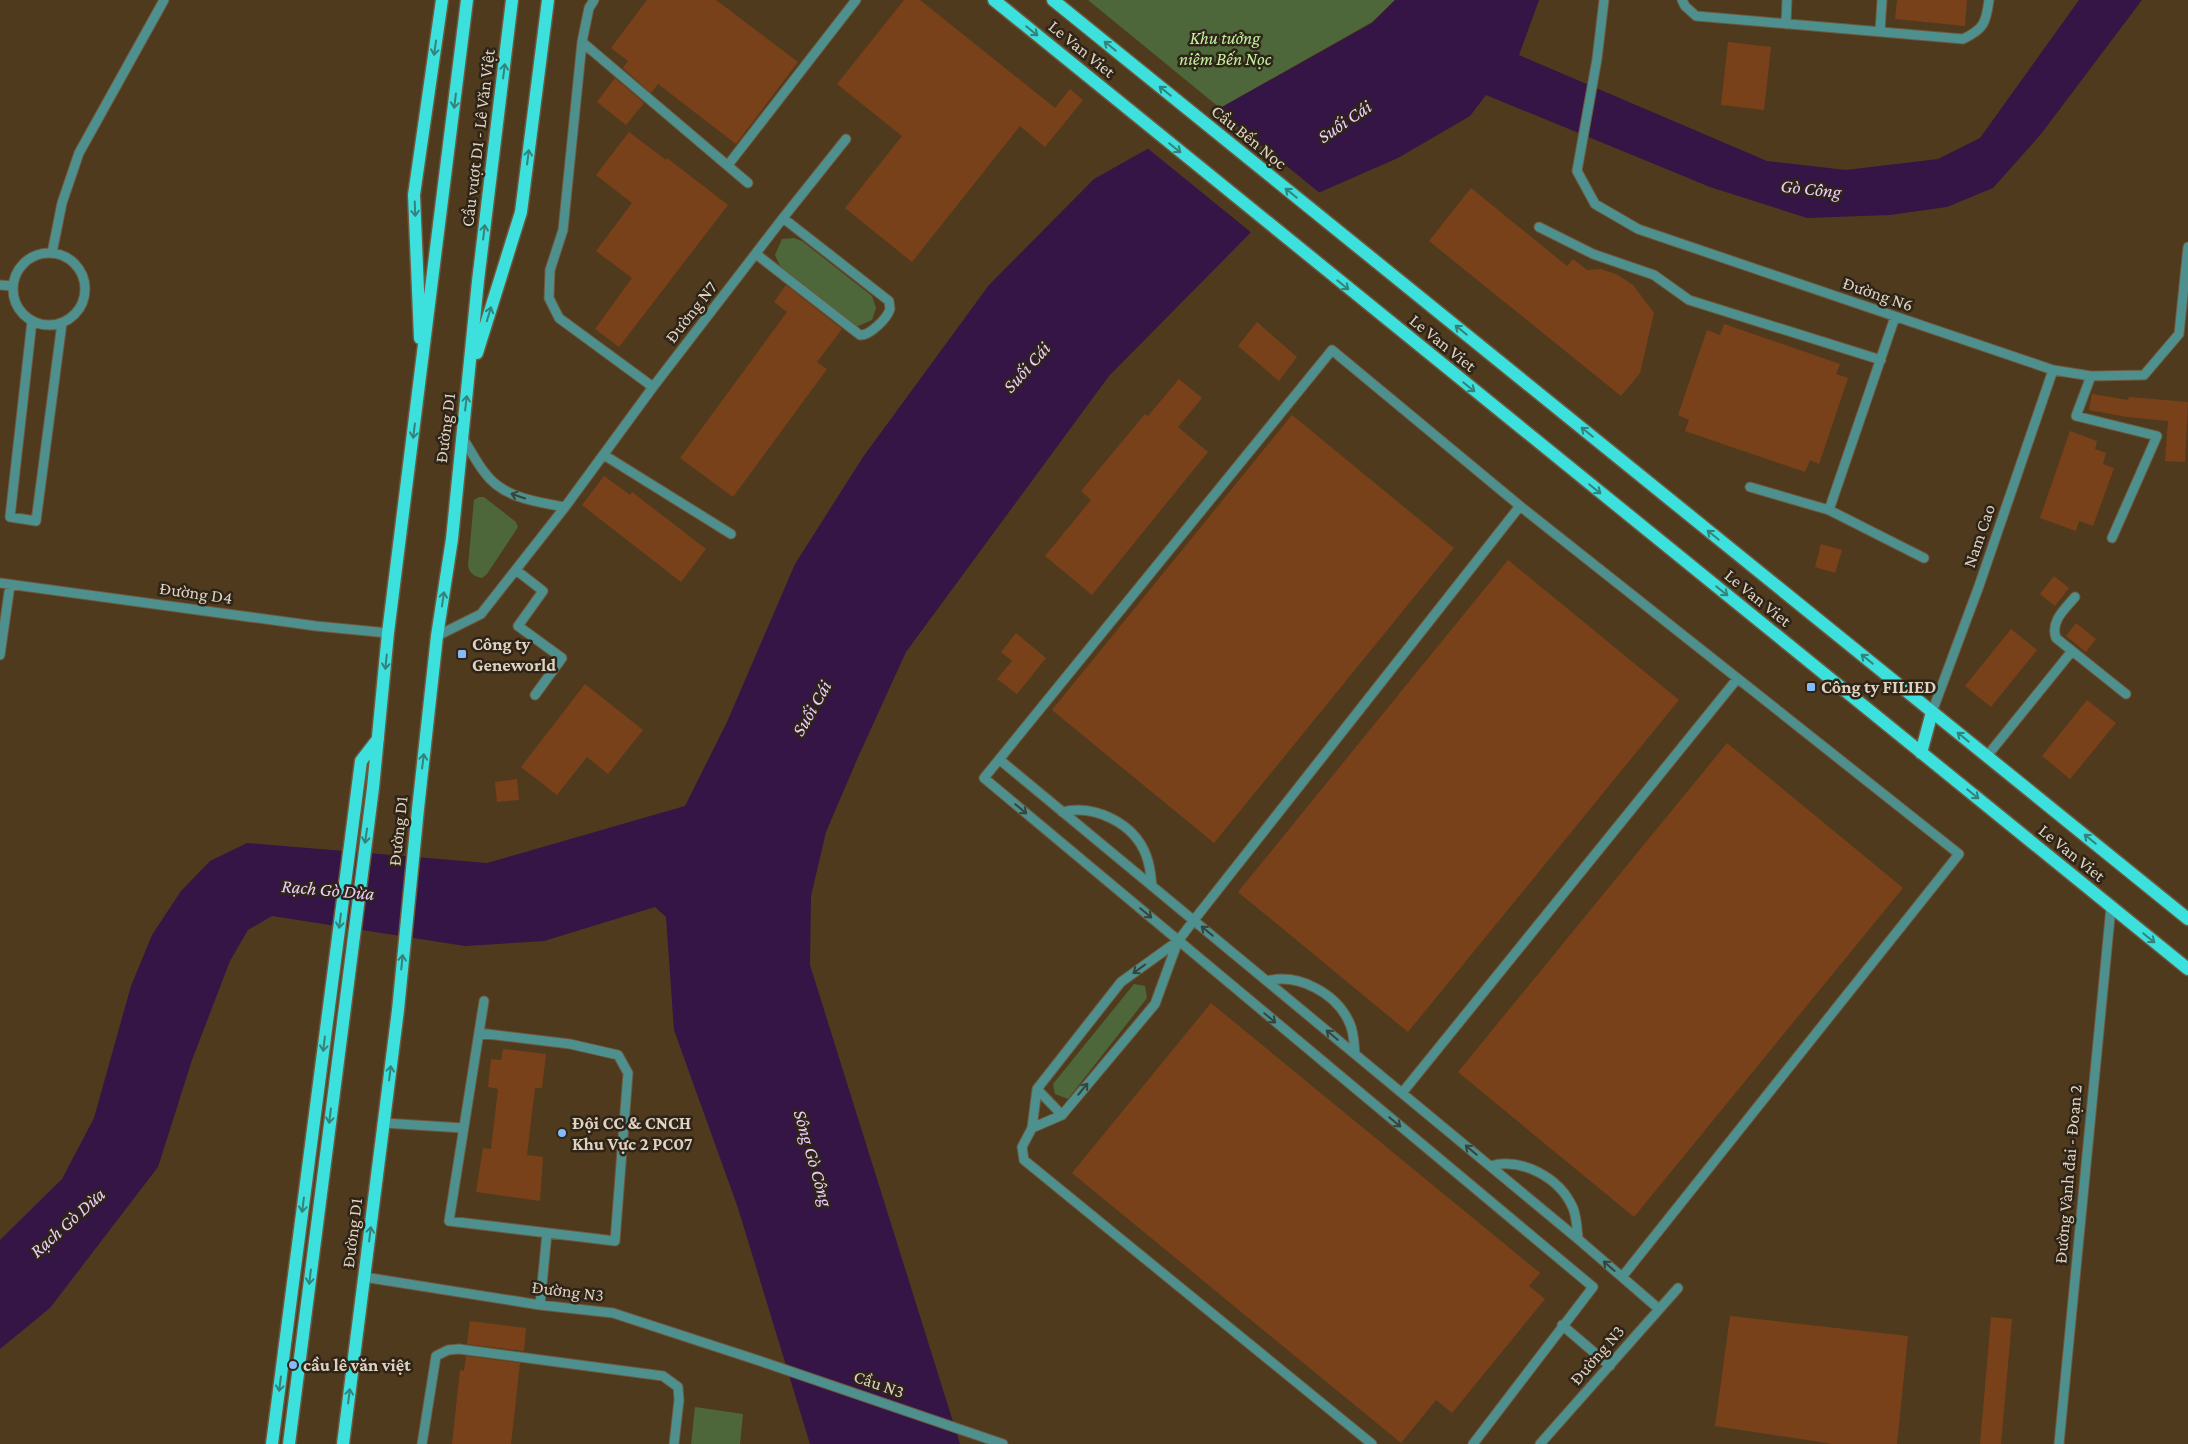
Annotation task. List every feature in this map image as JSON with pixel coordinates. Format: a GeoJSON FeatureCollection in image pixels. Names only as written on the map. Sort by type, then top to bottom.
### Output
{"type":"FeatureCollection","features":[{"type":"Feature","properties":{"kind":"main road"},"geometry":{"type":"LineString","coordinates":[[421,374],[414,195],[442,0]]}},
{"type":"Feature","properties":{"kind":"main road","name":"Cầu vượt D1 - Lê Văn Việt"},"geometry":{"type":"LineString","coordinates":[[434,279],[467,0]]}},
{"type":"Feature","properties":{"kind":"main road","name":"Cầu vượt D1 - Lê Văn Việt"},"geometry":{"type":"LineString","coordinates":[[478,280],[512,0]]}},
{"type":"Feature","properties":{"kind":"main road"},"geometry":{"type":"LineString","coordinates":[[469,377],[521,212],[548,0]]}},
{"type":"Feature","properties":{"kind":"main road","name":"Le Van Viet"},"geometry":{"type":"LineString","coordinates":[[994,0],[2188,969]]}},
{"type":"Feature","properties":{"kind":"main road","name":"Le Van Viet"},"geometry":{"type":"LineString","coordinates":[[1053,0],[1148,76]]}},
{"type":"Feature","properties":{"kind":"main road","name":"Cầu Bến Nọc"},"geometry":{"type":"LineString","coordinates":[[1148,76],[1329,224]]}},
{"type":"Feature","properties":{"kind":"main road","name":"Le Van Viet"},"geometry":{"type":"LineString","coordinates":[[1329,224],[2188,919]]}},
{"type":"Feature","properties":{"kind":"main road","name":"Đường D1"},"geometry":{"type":"LineString","coordinates":[[289,1444],[344,998],[373,788],[388,634],[434,279]]}},
{"type":"Feature","properties":{"kind":"main road","name":"Đường D1"},"geometry":{"type":"LineString","coordinates":[[343,1444],[398,1010],[418,809],[438,636],[452,539],[478,280]]}},
{"type":"Feature","properties":{"kind":"main road"},"geometry":{"type":"LineString","coordinates":[[1921,753],[1932,712]]}},
{"type":"Feature","properties":{"kind":"main road"},"geometry":{"type":"LineString","coordinates":[[272,1444],[357,786],[361,761],[378,739]]}},
{"type":"Feature","properties":{"kind":"street"},"geometry":{"type":"LineString","coordinates":[[52,253],[62,203],[79,153],[164,0]]}},
{"type":"Feature","properties":{"kind":"street"},"geometry":{"type":"LineString","coordinates":[[594,0],[589,8],[582,42],[563,230],[550,270],[549,298],[559,318],[653,387]]}},
{"type":"Feature","properties":{"kind":"street"},"geometry":{"type":"LineString","coordinates":[[728,165],[856,0]]}},
{"type":"Feature","properties":{"kind":"street","name":"Đường N6"},"geometry":{"type":"LineString","coordinates":[[1604,0],[1597,59],[1577,171],[1595,204],[1638,229],[2053,370],[2091,376],[2144,375],[2179,334],[2188,247]]}},
{"type":"Feature","properties":{"kind":"street"},"geometry":{"type":"LineString","coordinates":[[1682,0],[1685,6],[1696,16],[1963,39],[1979,31],[1987,20],[1989,0]]}},
{"type":"Feature","properties":{"kind":"street"},"geometry":{"type":"LineString","coordinates":[[1786,24],[1787,0]]}},
{"type":"Feature","properties":{"kind":"street"},"geometry":{"type":"LineString","coordinates":[[1880,32],[1882,0]]}},
{"type":"Feature","properties":{"kind":"street"},"geometry":{"type":"LineString","coordinates":[[582,42],[748,183]]}},
{"type":"Feature","properties":{"kind":"street","name":"Đường N7"},"geometry":{"type":"LineString","coordinates":[[438,636],[481,614],[565,507],[653,387],[846,139]]}},
{"type":"Feature","properties":{"kind":"street"},"geometry":{"type":"LineString","coordinates":[[756,254],[860,335],[868,334],[885,317],[890,310],[889,301],[783,218]]}},
{"type":"Feature","properties":{"kind":"street"},"geometry":{"type":"LineString","coordinates":[[1539,228],[1593,254],[1654,275],[1689,300],[1881,360]]}},
{"type":"Feature","properties":{"kind":"street"},"geometry":{"type":"LineString","coordinates":[[52,253],[66,257],[81,271],[84,281],[83,302],[71,318],[62,323],[42,325],[32,321],[17,306],[13,297],[13,286],[15,276],[27,260],[36,255],[52,253]]}},
{"type":"Feature","properties":{"kind":"street"},"geometry":{"type":"LineString","coordinates":[[0,285],[13,286]]}},
{"type":"Feature","properties":{"kind":"street"},"geometry":{"type":"LineString","coordinates":[[1829,510],[1896,317]]}},
{"type":"Feature","properties":{"kind":"street"},"geometry":{"type":"LineString","coordinates":[[32,321],[10,517],[36,521],[62,323]]}},
{"type":"Feature","properties":{"kind":"street"},"geometry":{"type":"LineString","coordinates":[[1473,1444],[1562,1325],[1593,1287],[984,778],[1332,350],[1520,506],[1959,854],[1622,1277]]}},
{"type":"Feature","properties":{"kind":"street","name":"Nam Cao"},"geometry":{"type":"LineString","coordinates":[[1932,712],[1980,586],[2053,370]]}},
{"type":"Feature","properties":{"kind":"street"},"geometry":{"type":"LineString","coordinates":[[2091,376],[2076,416],[2157,436],[2112,538]]}},
{"type":"Feature","properties":{"kind":"street"},"geometry":{"type":"LineString","coordinates":[[461,436],[486,475],[506,492],[533,501],[565,507]]}},
{"type":"Feature","properties":{"kind":"street"},"geometry":{"type":"LineString","coordinates":[[604,455],[731,534]]}},
{"type":"Feature","properties":{"kind":"street"},"geometry":{"type":"LineString","coordinates":[[1750,487],[1829,510],[1924,558]]}},
{"type":"Feature","properties":{"kind":"street"},"geometry":{"type":"LineString","coordinates":[[1372,1444],[1024,1160],[1022,1147],[1032,1128],[1037,1089],[1121,982],[1178,941],[1520,506]]}},
{"type":"Feature","properties":{"kind":"street"},"geometry":{"type":"LineString","coordinates":[[516,570],[543,591],[518,626],[562,658],[535,695]]}},
{"type":"Feature","properties":{"kind":"street","name":"Đường D4"},"geometry":{"type":"LineString","coordinates":[[0,583],[388,634]]}},
{"type":"Feature","properties":{"kind":"street"},"geometry":{"type":"LineString","coordinates":[[0,655],[10,585]]}},
{"type":"Feature","properties":{"kind":"street"},"geometry":{"type":"LineString","coordinates":[[2075,597],[2056,621],[2054,627],[2056,638],[2126,694]]}},
{"type":"Feature","properties":{"kind":"street"},"geometry":{"type":"LineString","coordinates":[[1987,756],[2072,651]]}},
{"type":"Feature","properties":{"kind":"street"},"geometry":{"type":"LineString","coordinates":[[1402,1093],[1737,679]]}},
{"type":"Feature","properties":{"kind":"street"},"geometry":{"type":"LineString","coordinates":[[1000,760],[1578,1239],[1659,1309]]}},
{"type":"Feature","properties":{"kind":"street"},"geometry":{"type":"LineString","coordinates":[[1062,812],[1074,809],[1090,810],[1111,818],[1126,828],[1146,854],[1152,886]]}},
{"type":"Feature","properties":{"kind":"street","name":"Đường Vành đai - Đoạn 2"},"geometry":{"type":"LineString","coordinates":[[2059,1444],[2111,907]]}},
{"type":"Feature","properties":{"kind":"street"},"geometry":{"type":"LineString","coordinates":[[1032,1128],[1062,1115],[1155,1004],[1178,941]]}},
{"type":"Feature","properties":{"kind":"street"},"geometry":{"type":"LineString","coordinates":[[1267,981],[1277,978],[1293,979],[1314,987],[1330,998],[1350,1023],[1355,1054]]}},
{"type":"Feature","properties":{"kind":"street"},"geometry":{"type":"LineString","coordinates":[[479,1033],[570,1044],[618,1055],[628,1073],[615,1241],[450,1221],[463,1128],[484,1001]]}},
{"type":"Feature","properties":{"kind":"street"},"geometry":{"type":"LineString","coordinates":[[1037,1089],[1062,1115]]}},
{"type":"Feature","properties":{"kind":"street"},"geometry":{"type":"LineString","coordinates":[[384,1123],[463,1128]]}},
{"type":"Feature","properties":{"kind":"street"},"geometry":{"type":"LineString","coordinates":[[1490,1166],[1500,1163],[1516,1164],[1537,1172],[1553,1182],[1573,1208],[1578,1239]]}},
{"type":"Feature","properties":{"kind":"street"},"geometry":{"type":"LineString","coordinates":[[540,1305],[548,1233]]}},
{"type":"Feature","properties":{"kind":"street","name":"Đường N3"},"geometry":{"type":"LineString","coordinates":[[364,1277],[540,1305],[613,1313],[762,1362]]}},
{"type":"Feature","properties":{"kind":"street","name":"Đường N3"},"geometry":{"type":"LineString","coordinates":[[1540,1444],[1678,1288]]}},
{"type":"Feature","properties":{"kind":"street"},"geometry":{"type":"LineString","coordinates":[[1562,1325],[1610,1366]]}},
{"type":"Feature","properties":{"kind":"street"},"geometry":{"type":"LineString","coordinates":[[422,1444],[436,1356],[448,1350],[459,1349],[663,1376],[678,1387],[679,1400],[674,1444]]}},
{"type":"Feature","properties":{"kind":"street","name":"Cầu N3"},"geometry":{"type":"LineString","coordinates":[[762,1362],[1003,1444]]}},
{"type":"Feature","properties":{"kind":"green space","name":"Khu tưởng niệm Bến Nọc"},"geometry":{"type":"Polygon","coordinates":[[[1088,0],[1395,0],[1372,22],[1220,108],[1088,0]]]}},
{"type":"Feature","properties":{"kind":"green space"},"geometry":{"type":"Polygon","coordinates":[[[794,238],[802,241],[872,296],[876,308],[872,320],[856,327],[780,266],[775,255],[782,239],[794,238]]]}},
{"type":"Feature","properties":{"kind":"green space"},"geometry":{"type":"Polygon","coordinates":[[[484,497],[516,522],[518,527],[487,574],[482,578],[473,574],[468,566],[474,500],[484,497]]]}},
{"type":"Feature","properties":{"kind":"green space"},"geometry":{"type":"Polygon","coordinates":[[[1134,984],[1145,986],[1147,998],[1068,1099],[1055,1094],[1053,1084],[1134,984]]]}},
{"type":"Feature","properties":{"kind":"green space"},"geometry":{"type":"Polygon","coordinates":[[[695,1407],[743,1414],[740,1444],[691,1444],[695,1407]]]}},
{"type":"Feature","properties":{"kind":"water"},"geometry":{"type":"Polygon","coordinates":[[[1395,0],[1539,0],[1519,55],[1767,161],[1846,170],[1938,159],[1980,138],[2079,0],[2142,0],[2041,134],[1993,188],[1947,207],[1890,215],[1807,218],[1710,187],[1486,95],[1470,116],[1398,158],[1268,215],[1109,376],[906,652],[826,832],[811,896],[810,965],[960,1444],[810,1444],[738,1208],[674,1030],[666,917],[655,907],[544,941],[465,946],[272,916],[248,930],[230,961],[192,1060],[158,1167],[50,1308],[0,1349],[0,1240],[62,1179],[94,1118],[131,986],[152,935],[181,891],[210,861],[247,843],[487,863],[685,806],[727,722],[795,564],[863,457],[989,285],[1094,179],[1372,23],[1395,0]]]}},
{"type":"Feature","properties":{"kind":"pier"},"geometry":{"type":"Polygon","coordinates":[[[1215,108],[1321,194],[1270,217],[1253,234],[1146,147],[1215,108]]]}},
{"type":"Feature","properties":{"kind":"building"},"geometry":{"type":"Polygon","coordinates":[[[647,0],[716,0],[798,62],[736,144],[658,84],[651,93],[623,68],[628,61],[611,48],[647,0]]]}},
{"type":"Feature","properties":{"kind":"building"},"geometry":{"type":"Polygon","coordinates":[[[904,0],[920,0],[1055,108],[1070,89],[1083,100],[1045,147],[1020,126],[912,262],[845,208],[902,136],[837,84],[904,0]]]}},
{"type":"Feature","properties":{"kind":"building"},"geometry":{"type":"Polygon","coordinates":[[[1897,0],[1967,0],[1965,26],[1895,19],[1897,0]]]}},
{"type":"Feature","properties":{"kind":"building"},"geometry":{"type":"Polygon","coordinates":[[[1728,42],[1771,47],[1764,110],[1721,105],[1728,42]]]}},
{"type":"Feature","properties":{"kind":"building"},"geometry":{"type":"Polygon","coordinates":[[[615,78],[644,103],[626,125],[597,102],[615,78]]]}},
{"type":"Feature","properties":{"kind":"building"},"geometry":{"type":"Polygon","coordinates":[[[629,132],[666,160],[667,158],[728,205],[619,347],[595,329],[632,278],[596,251],[632,203],[596,175],[629,132]]]}},
{"type":"Feature","properties":{"kind":"building"},"geometry":{"type":"Polygon","coordinates":[[[1471,188],[1567,266],[1573,259],[1587,270],[1601,269],[1618,275],[1633,285],[1654,313],[1640,373],[1621,396],[1429,241],[1471,188]]]}},
{"type":"Feature","properties":{"kind":"building"},"geometry":{"type":"Polygon","coordinates":[[[786,285],[842,329],[817,362],[827,369],[733,497],[680,458],[787,312],[774,302],[786,285]]]}},
{"type":"Feature","properties":{"kind":"building"},"geometry":{"type":"Polygon","coordinates":[[[1257,322],[1297,357],[1279,381],[1238,346],[1257,322]]]}},
{"type":"Feature","properties":{"kind":"building"},"geometry":{"type":"Polygon","coordinates":[[[1724,324],[1840,364],[1836,374],[1848,378],[1819,464],[1810,460],[1805,472],[1685,431],[1689,420],[1678,415],[1707,330],[1720,335],[1724,324]]]}},
{"type":"Feature","properties":{"kind":"building"},"geometry":{"type":"Polygon","coordinates":[[[1179,379],[1202,398],[1178,427],[1208,452],[1092,595],[1045,556],[1091,500],[1081,491],[1145,414],[1148,416],[1179,379]]]}},
{"type":"Feature","properties":{"kind":"building"},"geometry":{"type":"Polygon","coordinates":[[[2092,394],[2128,400],[2129,397],[2188,402],[2185,462],[2165,461],[2168,421],[2127,417],[2089,410],[2092,394]]]}},
{"type":"Feature","properties":{"kind":"building"},"geometry":{"type":"Polygon","coordinates":[[[1292,415],[1454,548],[1214,843],[1052,710],[1292,415]]]}},
{"type":"Feature","properties":{"kind":"building"},"geometry":{"type":"Polygon","coordinates":[[[2070,431],[2097,441],[2095,449],[2106,453],[2103,464],[2114,468],[2093,526],[2079,521],[2076,531],[2040,518],[2070,431]]]}},
{"type":"Feature","properties":{"kind":"building"},"geometry":{"type":"Polygon","coordinates":[[[604,476],[630,495],[632,492],[706,549],[681,582],[582,505],[604,476]]]}},
{"type":"Feature","properties":{"kind":"building"},"geometry":{"type":"Polygon","coordinates":[[[1821,544],[1842,550],[1835,573],[1815,567],[1821,544]]]}},
{"type":"Feature","properties":{"kind":"building"},"geometry":{"type":"Polygon","coordinates":[[[1508,560],[1679,700],[1408,1032],[1238,892],[1508,560]]]}},
{"type":"Feature","properties":{"kind":"building"},"geometry":{"type":"Polygon","coordinates":[[[2054,576],[2069,588],[2055,606],[2040,594],[2054,576]]]}},
{"type":"Feature","properties":{"kind":"building"},"geometry":{"type":"Polygon","coordinates":[[[2076,623],[2096,639],[2086,652],[2066,636],[2076,623]]]}},
{"type":"Feature","properties":{"kind":"building"},"geometry":{"type":"Polygon","coordinates":[[[2011,629],[2037,650],[1991,707],[1965,686],[2011,629]]]}},
{"type":"Feature","properties":{"kind":"building"},"geometry":{"type":"Polygon","coordinates":[[[1016,633],[1046,658],[1017,694],[997,679],[1012,661],[1001,652],[1016,633]]]}},
{"type":"Feature","properties":{"kind":"building"},"geometry":{"type":"Polygon","coordinates":[[[585,684],[643,730],[608,774],[587,757],[557,795],[521,767],[585,684]]]}},
{"type":"Feature","properties":{"kind":"building"},"geometry":{"type":"Polygon","coordinates":[[[2087,700],[2116,723],[2070,779],[2042,756],[2087,700]]]}},
{"type":"Feature","properties":{"kind":"building"},"geometry":{"type":"Polygon","coordinates":[[[1727,743],[1903,888],[1634,1217],[1458,1072],[1727,743]]]}},
{"type":"Feature","properties":{"kind":"building"},"geometry":{"type":"Polygon","coordinates":[[[517,779],[519,800],[497,802],[495,782],[517,779]]]}},
{"type":"Feature","properties":{"kind":"building"},"geometry":{"type":"Polygon","coordinates":[[[1211,1003],[1540,1273],[1529,1286],[1545,1299],[1452,1413],[1436,1400],[1401,1443],[1072,1173],[1211,1003]]]}},
{"type":"Feature","properties":{"kind":"building"},"geometry":{"type":"Polygon","coordinates":[[[503,1049],[546,1054],[542,1088],[535,1088],[527,1155],[543,1157],[540,1201],[476,1192],[483,1148],[491,1149],[498,1089],[488,1087],[491,1059],[501,1060],[503,1049]]]}},
{"type":"Feature","properties":{"kind":"building"},"geometry":{"type":"Polygon","coordinates":[[[1730,1316],[1908,1336],[1897,1444],[1833,1444],[1715,1426],[1730,1316]]]}},
{"type":"Feature","properties":{"kind":"building"},"geometry":{"type":"Polygon","coordinates":[[[1991,1317],[2012,1319],[2001,1444],[1980,1444],[1991,1317]]]}},
{"type":"Feature","properties":{"kind":"building"},"geometry":{"type":"Polygon","coordinates":[[[470,1321],[526,1328],[524,1351],[467,1344],[470,1321]]]}},
{"type":"Feature","properties":{"kind":"building"},"geometry":{"type":"Polygon","coordinates":[[[466,1356],[520,1363],[511,1444],[452,1444],[460,1370],[464,1371],[466,1356]]]}},
{"type":"Feature","properties":{"kind":"place","name":"Công ty Geneworld"},"geometry":{"type":"Point","coordinates":[462,654]}},
{"type":"Feature","properties":{"kind":"place","name":"Công ty FILIED"},"geometry":{"type":"Point","coordinates":[1811,687]}},
{"type":"Feature","properties":{"kind":"place","name":"Đội CC & CNCH Khu Vực 2 PC07"},"geometry":{"type":"Point","coordinates":[562,1133]}},
{"type":"Feature","properties":{"kind":"place","name":"cầu lê văn việt"},"geometry":{"type":"Point","coordinates":[293,1365]}},
{"type":"Feature","properties":{"kind":"water label","name":"Suối Cái"},"geometry":{"type":"Point","coordinates":[1344,121]}},
{"type":"Feature","properties":{"kind":"water label","name":"Gò Công"},"geometry":{"type":"Point","coordinates":[1811,188]}},
{"type":"Feature","properties":{"kind":"water label","name":"Suối Cái"},"geometry":{"type":"Point","coordinates":[1026,367]}},
{"type":"Feature","properties":{"kind":"water label","name":"Suối Cái"},"geometry":{"type":"Point","coordinates":[811,708]}},
{"type":"Feature","properties":{"kind":"water label","name":"Rạch Gò Dừa"},"geometry":{"type":"Point","coordinates":[328,889]}},
{"type":"Feature","properties":{"kind":"water label","name":"Sông Gò Công"},"geometry":{"type":"Point","coordinates":[814,1158]}},
{"type":"Feature","properties":{"kind":"water label","name":"Rạch Gò Dừa"},"geometry":{"type":"Point","coordinates":[67,1222]}}]}
